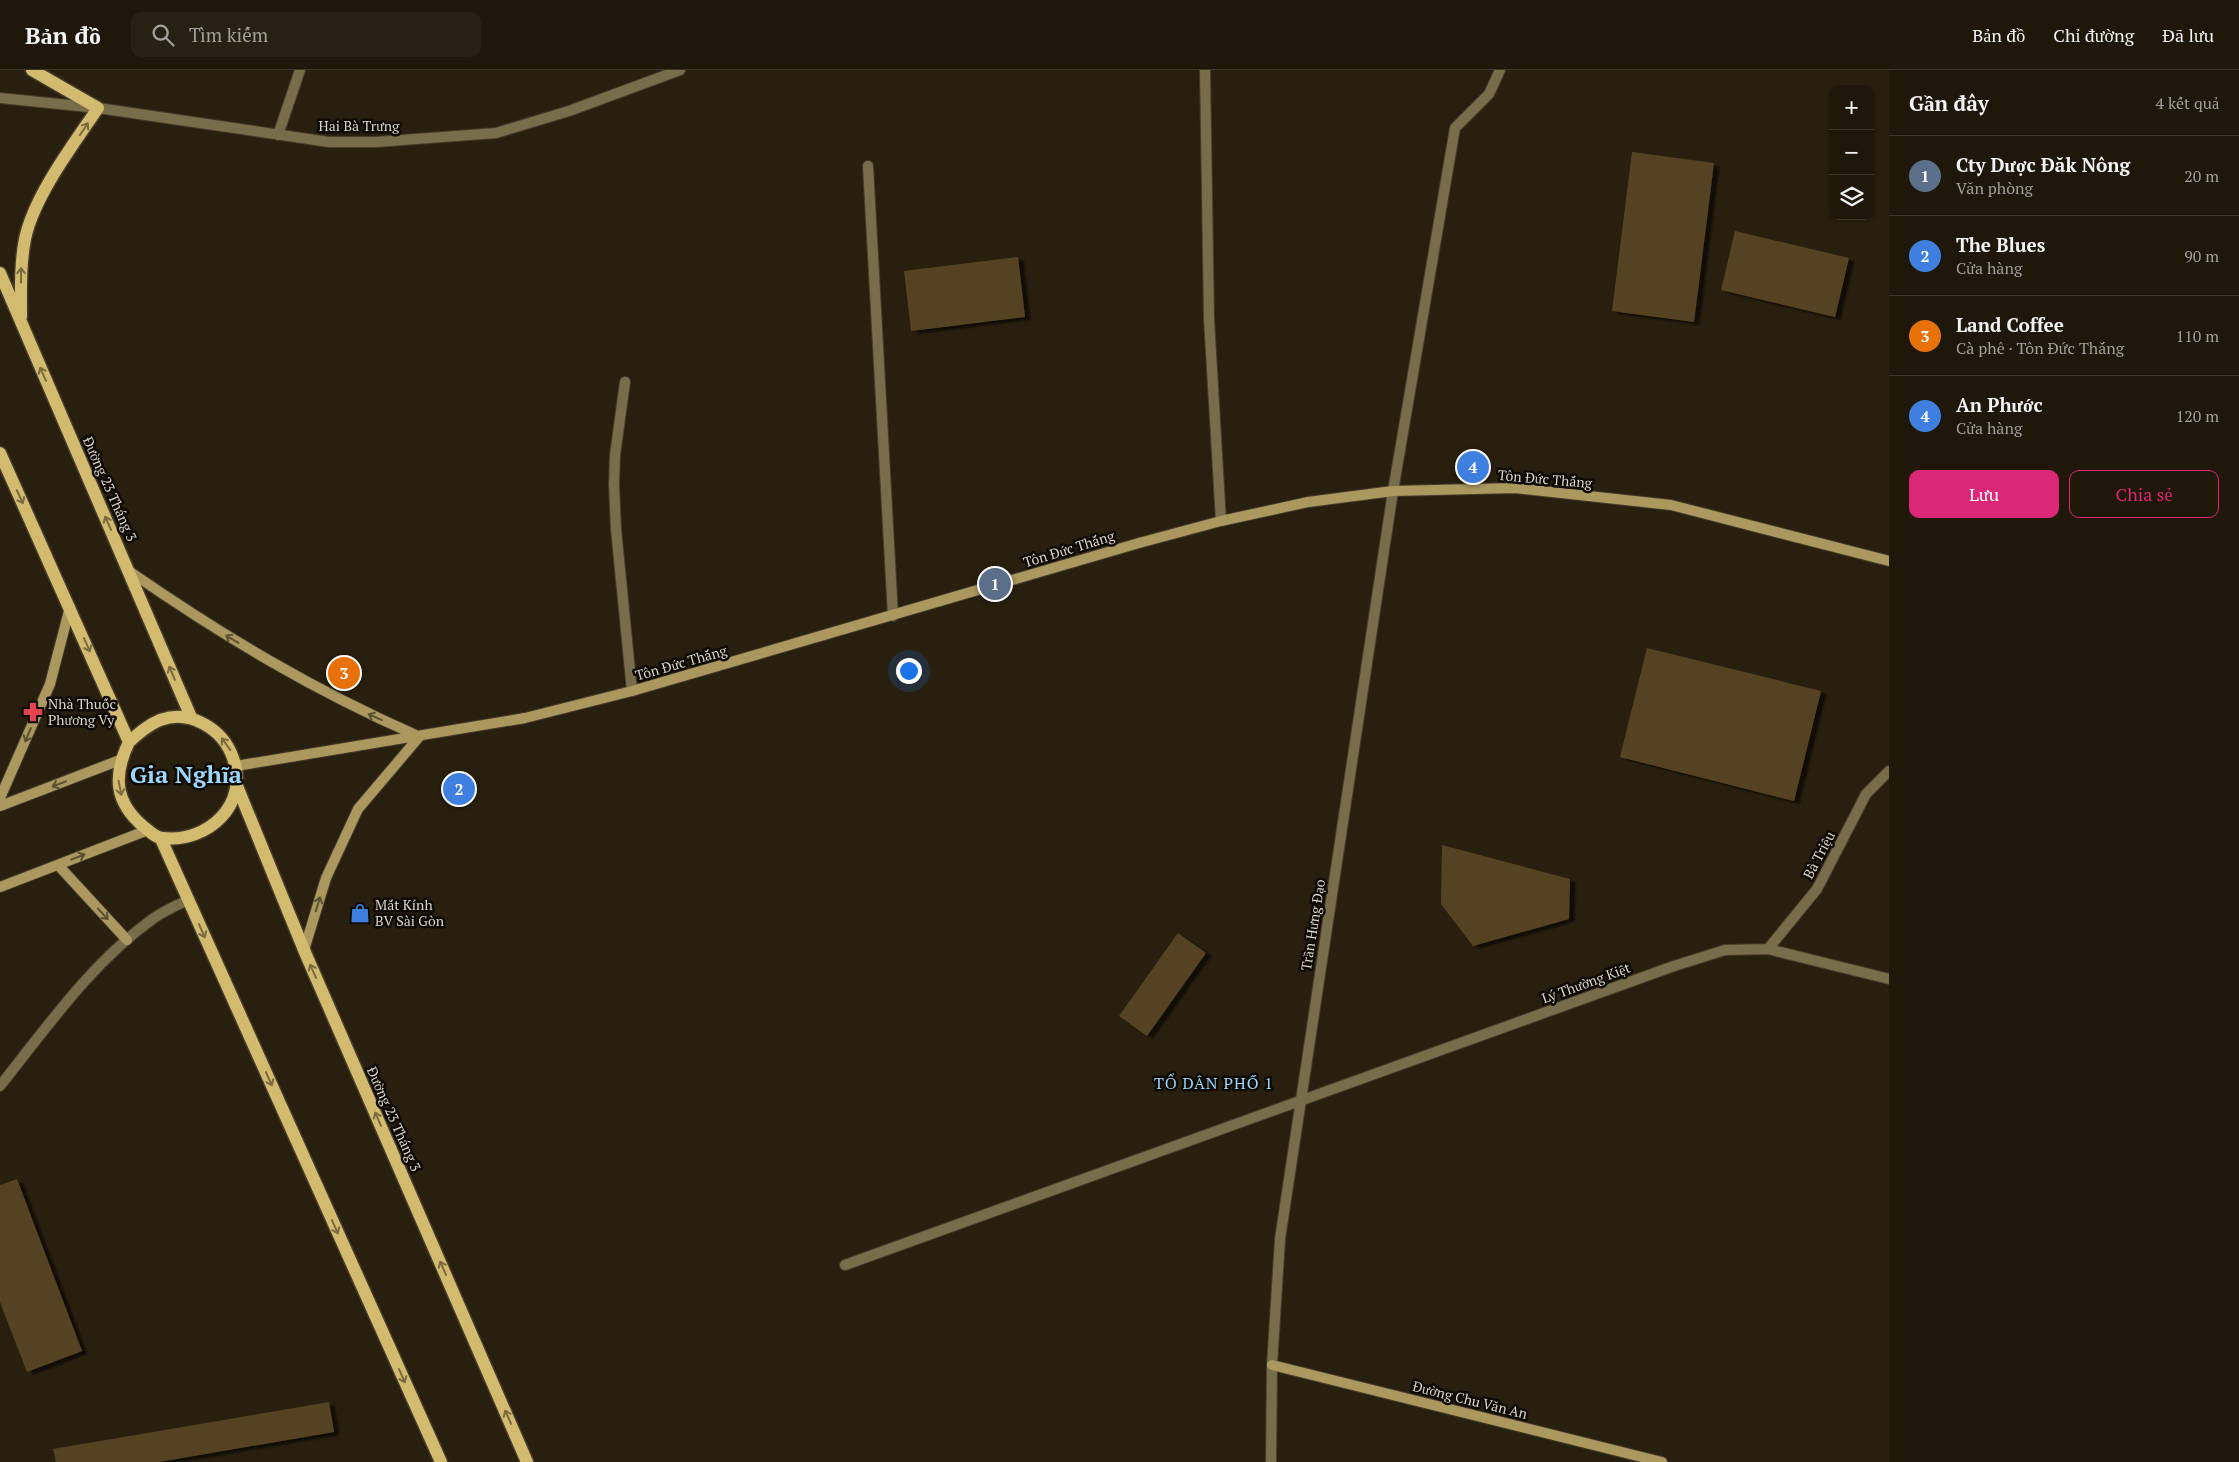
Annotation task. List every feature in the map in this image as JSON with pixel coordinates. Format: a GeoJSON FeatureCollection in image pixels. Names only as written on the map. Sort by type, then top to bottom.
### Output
{"type":"FeatureCollection","features":[{"type":"Feature","properties":{"kind":"main road"},"geometry":{"type":"LineString","coordinates":[[21,324],[21,267],[25,239],[34,211],[98,108],[32,70]]}},
{"type":"Feature","properties":{"kind":"main road","name":"Đường 23 Tháng 3"},"geometry":{"type":"LineString","coordinates":[[0,273],[191,718],[217,732],[230,748],[236,766],[237,786],[232,804],[221,820],[205,832],[186,838],[161,838]]}},
{"type":"Feature","properties":{"kind":"main road"},"geometry":{"type":"LineString","coordinates":[[0,453],[70,606],[129,742]]}},
{"type":"Feature","properties":{"kind":"main road","name":"Tôn Đức Thắng"},"geometry":{"type":"LineString","coordinates":[[236,766],[525,718],[632,691],[1221,521],[1308,502],[1393,491],[1515,488],[1671,506],[1889,561]]}},
{"type":"Feature","properties":{"kind":"main road"},"geometry":{"type":"LineString","coordinates":[[129,571],[198,619],[267,661],[356,709],[419,737],[358,809],[326,878],[304,950]]}},
{"type":"Feature","properties":{"kind":"main road"},"geometry":{"type":"LineString","coordinates":[[0,798],[50,684],[70,606]]}},
{"type":"Feature","properties":{"kind":"main road"},"geometry":{"type":"LineString","coordinates":[[191,718],[162,719],[144,728],[129,742],[120,760],[118,780],[122,800],[132,817],[161,838],[441,1462]]}},
{"type":"Feature","properties":{"kind":"main road"},"geometry":{"type":"LineString","coordinates":[[0,806],[120,760]]}},
{"type":"Feature","properties":{"kind":"main road","name":"Đường 23 Tháng 3"},"geometry":{"type":"LineString","coordinates":[[237,786],[304,950],[527,1462]]}},
{"type":"Feature","properties":{"kind":"main road"},"geometry":{"type":"LineString","coordinates":[[0,887],[148,830]]}},
{"type":"Feature","properties":{"kind":"main road"},"geometry":{"type":"LineString","coordinates":[[58,866],[127,940]]}},
{"type":"Feature","properties":{"kind":"main road","name":"Đường Chu Văn An"},"geometry":{"type":"LineString","coordinates":[[1272,1365],[1662,1462]]}},
{"type":"Feature","properties":{"kind":"street"},"geometry":{"type":"LineString","coordinates":[[278,135],[300,70]]}},
{"type":"Feature","properties":{"kind":"street","name":"Hai Bà Trưng"},"geometry":{"type":"LineString","coordinates":[[0,98],[98,108],[329,142],[367,142],[496,133],[570,111],[680,70]]}},
{"type":"Feature","properties":{"kind":"street"},"geometry":{"type":"LineString","coordinates":[[1205,70],[1209,319],[1221,521]]}},
{"type":"Feature","properties":{"kind":"street","name":"Trần Hưng Đạo"},"geometry":{"type":"LineString","coordinates":[[1271,1462],[1272,1365],[1280,1239],[1393,491],[1456,128],[1489,94],[1500,70]]}},
{"type":"Feature","properties":{"kind":"street"},"geometry":{"type":"LineString","coordinates":[[868,166],[893,616]]}},
{"type":"Feature","properties":{"kind":"street"},"geometry":{"type":"LineString","coordinates":[[625,382],[614,455],[614,485],[616,529],[632,691]]}},
{"type":"Feature","properties":{"kind":"street","name":"Bà Triệu"},"geometry":{"type":"LineString","coordinates":[[1768,949],[1817,888],[1866,794],[1889,770]]}},
{"type":"Feature","properties":{"kind":"street"},"geometry":{"type":"LineString","coordinates":[[0,1086],[75,991],[127,940],[155,917],[188,900]]}},
{"type":"Feature","properties":{"kind":"street","name":"Lý Thường Kiệt"},"geometry":{"type":"LineString","coordinates":[[845,1265],[1674,966],[1725,950],[1768,949],[1889,979]]}},
{"type":"Feature","properties":{"kind":"building"},"geometry":{"type":"Polygon","coordinates":[[[1632,152],[1714,163],[1694,322],[1612,311],[1632,152]]]}},
{"type":"Feature","properties":{"kind":"building"},"geometry":{"type":"Polygon","coordinates":[[[1735,231],[1849,258],[1835,317],[1721,290],[1735,231]]]}},
{"type":"Feature","properties":{"kind":"building"},"geometry":{"type":"Polygon","coordinates":[[[1018,257],[1025,317],[911,331],[904,271],[1018,257]]]}},
{"type":"Feature","properties":{"kind":"building"},"geometry":{"type":"Polygon","coordinates":[[[1647,648],[1821,691],[1794,801],[1620,757],[1647,648]]]}},
{"type":"Feature","properties":{"kind":"building"},"geometry":{"type":"Polygon","coordinates":[[[1442,845],[1570,879],[1569,919],[1473,946],[1441,904],[1442,845]]]}},
{"type":"Feature","properties":{"kind":"building"},"geometry":{"type":"Polygon","coordinates":[[[1178,933],[1206,953],[1147,1036],[1119,1016],[1178,933]]]}},
{"type":"Feature","properties":{"kind":"building"},"geometry":{"type":"Polygon","coordinates":[[[17,1179],[82,1351],[27,1372],[0,1302],[0,1185],[17,1179]]]}},
{"type":"Feature","properties":{"kind":"building"},"geometry":{"type":"Polygon","coordinates":[[[329,1402],[334,1432],[159,1462],[56,1462],[53,1449],[329,1402]]]}},
{"type":"Feature","properties":{"kind":"place","name":"An Phước"},"geometry":{"type":"Point","coordinates":[1473,467]}},
{"type":"Feature","properties":{"kind":"place","name":"Cty Dược Đăk Nông"},"geometry":{"type":"Point","coordinates":[995,584]}},
{"type":"Feature","properties":{"kind":"place","name":"Land Coffee"},"geometry":{"type":"Point","coordinates":[344,673]}},
{"type":"Feature","properties":{"kind":"place","name":"Nhà Thuốc Phương Vy"},"geometry":{"type":"Point","coordinates":[33,712]}},
{"type":"Feature","properties":{"kind":"place","name":"The Blues"},"geometry":{"type":"Point","coordinates":[459,789]}},
{"type":"Feature","properties":{"kind":"place","name":"Mắt Kính BV Sài Gòn"},"geometry":{"type":"Point","coordinates":[360,913]}},
{"type":"Feature","properties":{"kind":"district","name":"Gia Nghĩa"},"geometry":{"type":"Point","coordinates":[186,775]}},
{"type":"Feature","properties":{"kind":"district","name":"TỔ DÂN PHỐ 1"},"geometry":{"type":"Point","coordinates":[1214,1083]}}]}
